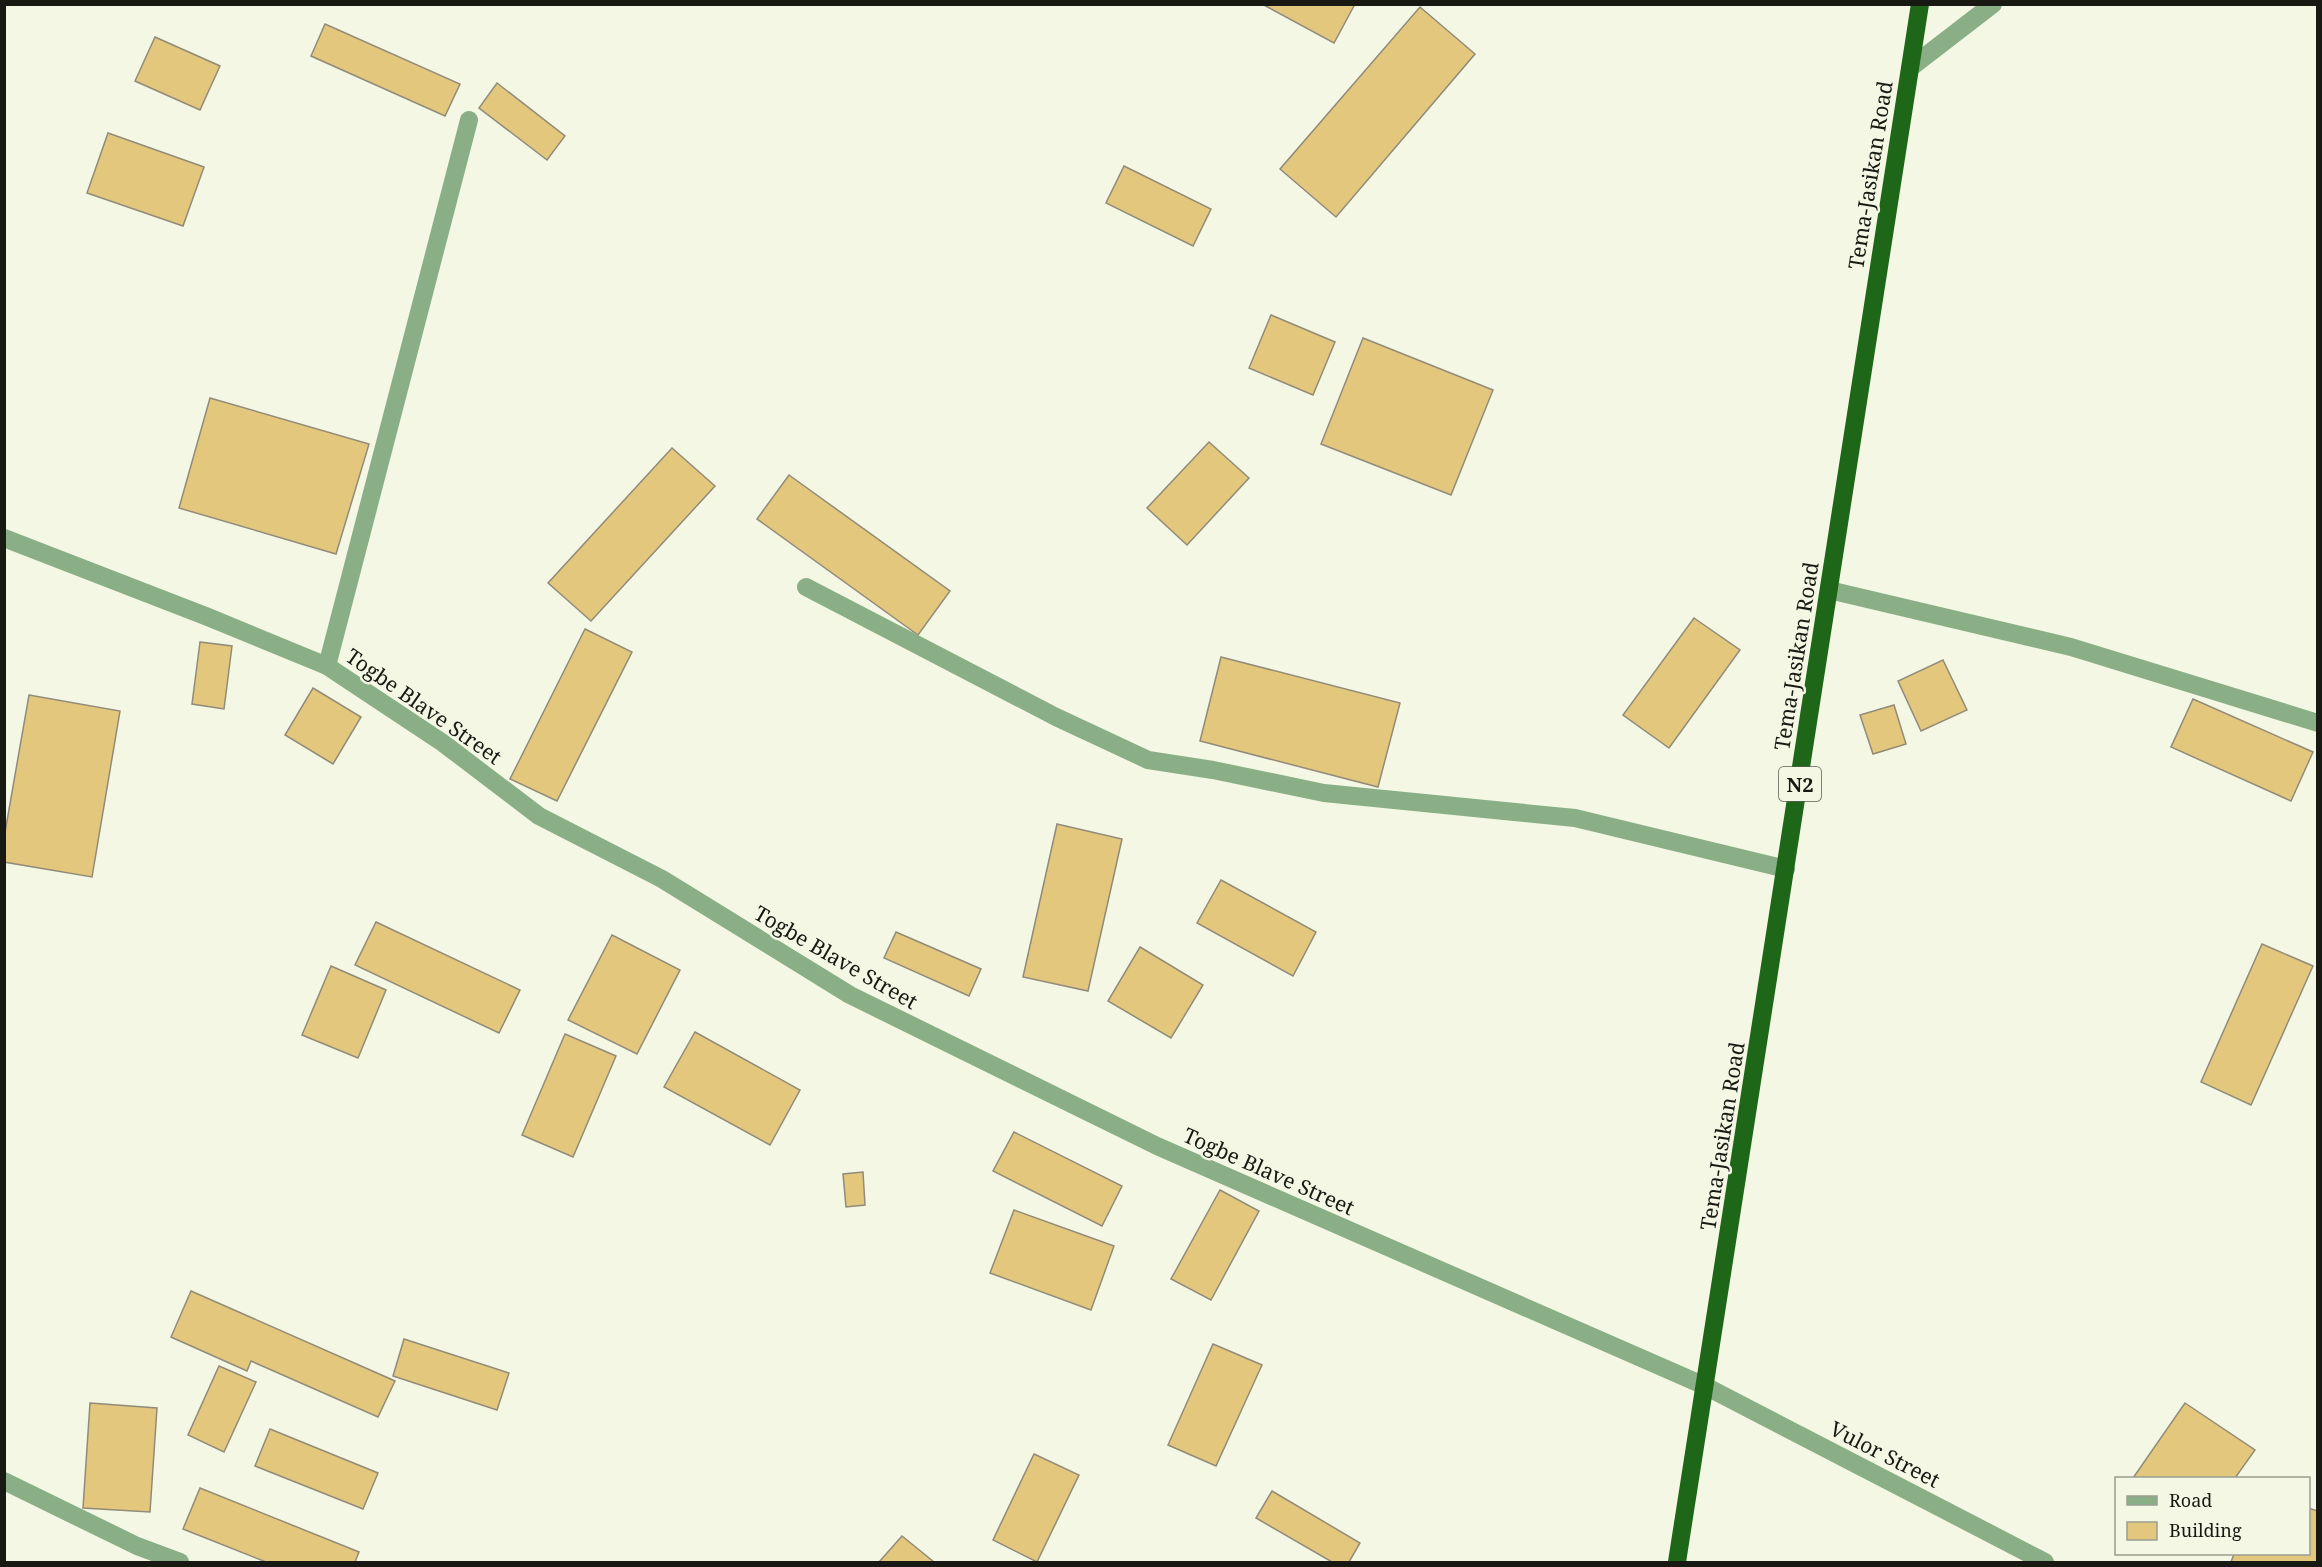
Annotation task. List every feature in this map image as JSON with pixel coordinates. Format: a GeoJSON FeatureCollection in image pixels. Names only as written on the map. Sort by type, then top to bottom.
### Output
{"type":"FeatureCollection","features":[{"type":"Feature","properties":{"kind":"highway","name":"Tema-Jasikan Road"},"geometry":{"type":"LineString","coordinates":[[1677,1563],[1920,4]]}},
{"type":"Feature","properties":{"kind":"street"},"geometry":{"type":"LineString","coordinates":[[1910,68],[1993,4]]}},
{"type":"Feature","properties":{"kind":"street"},"geometry":{"type":"LineString","coordinates":[[327,666],[469,120]]}},
{"type":"Feature","properties":{"kind":"street","name":"Togbe Blave Street"},"geometry":{"type":"LineString","coordinates":[[4,538],[327,666],[443,743],[539,816],[662,879],[850,995],[1157,1146],[1705,1386]]}},
{"type":"Feature","properties":{"kind":"street"},"geometry":{"type":"LineString","coordinates":[[806,587],[1056,717],[1148,760],[1213,770],[1324,793],[1575,818],[1786,869]]}},
{"type":"Feature","properties":{"kind":"street"},"geometry":{"type":"LineString","coordinates":[[1829,590],[2071,647],[2318,723]]}},
{"type":"Feature","properties":{"kind":"street","name":"Vulor Street"},"geometry":{"type":"LineString","coordinates":[[1705,1386],[2045,1563]]}},
{"type":"Feature","properties":{"kind":"street"},"geometry":{"type":"LineString","coordinates":[[4,1481],[137,1546],[180,1563]]}},
{"type":"Feature","properties":{"kind":"building"},"geometry":{"type":"Polygon","coordinates":[[[1262,4],[1355,4],[1334,43],[1262,4]]]}},
{"type":"Feature","properties":{"kind":"building"},"geometry":{"type":"Polygon","coordinates":[[[1420,7],[1475,54],[1336,217],[1280,169],[1420,7]]]}},
{"type":"Feature","properties":{"kind":"building"},"geometry":{"type":"Polygon","coordinates":[[[325,24],[460,84],[445,116],[311,56],[325,24]]]}},
{"type":"Feature","properties":{"kind":"building"},"geometry":{"type":"Polygon","coordinates":[[[155,37],[220,66],[200,110],[135,81],[155,37]]]}},
{"type":"Feature","properties":{"kind":"building"},"geometry":{"type":"Polygon","coordinates":[[[497,83],[565,136],[547,160],[479,108],[497,83]]]}},
{"type":"Feature","properties":{"kind":"building"},"geometry":{"type":"Polygon","coordinates":[[[108,133],[204,167],[183,226],[87,193],[108,133]]]}},
{"type":"Feature","properties":{"kind":"building"},"geometry":{"type":"Polygon","coordinates":[[[1124,166],[1211,209],[1193,246],[1106,203],[1124,166]]]}},
{"type":"Feature","properties":{"kind":"building"},"geometry":{"type":"Polygon","coordinates":[[[1271,315],[1335,342],[1313,395],[1249,368],[1271,315]]]}},
{"type":"Feature","properties":{"kind":"building"},"geometry":{"type":"Polygon","coordinates":[[[1363,338],[1493,390],[1451,495],[1321,444],[1363,338]]]}},
{"type":"Feature","properties":{"kind":"building"},"geometry":{"type":"Polygon","coordinates":[[[210,398],[369,444],[336,554],[179,508],[210,398]]]}},
{"type":"Feature","properties":{"kind":"building"},"geometry":{"type":"Polygon","coordinates":[[[1209,442],[1249,478],[1187,545],[1147,508],[1209,442]]]}},
{"type":"Feature","properties":{"kind":"building"},"geometry":{"type":"Polygon","coordinates":[[[672,448],[715,486],[591,621],[548,583],[672,448]]]}},
{"type":"Feature","properties":{"kind":"building"},"geometry":{"type":"Polygon","coordinates":[[[789,475],[950,591],[918,635],[757,519],[789,475]]]}},
{"type":"Feature","properties":{"kind":"building"},"geometry":{"type":"Polygon","coordinates":[[[1694,618],[1740,650],[1669,748],[1623,715],[1694,618]]]}},
{"type":"Feature","properties":{"kind":"building"},"geometry":{"type":"Polygon","coordinates":[[[585,629],[632,652],[557,801],[510,779],[585,629]]]}},
{"type":"Feature","properties":{"kind":"building"},"geometry":{"type":"Polygon","coordinates":[[[200,642],[232,646],[224,709],[192,704],[200,642]]]}},
{"type":"Feature","properties":{"kind":"building"},"geometry":{"type":"Polygon","coordinates":[[[1221,657],[1400,703],[1378,787],[1200,741],[1221,657]]]}},
{"type":"Feature","properties":{"kind":"building"},"geometry":{"type":"Polygon","coordinates":[[[1943,660],[1967,710],[1921,731],[1898,681],[1943,660]]]}},
{"type":"Feature","properties":{"kind":"building"},"geometry":{"type":"Polygon","coordinates":[[[313,688],[361,717],[333,764],[285,735],[313,688]]]}},
{"type":"Feature","properties":{"kind":"building"},"geometry":{"type":"Polygon","coordinates":[[[29,695],[120,711],[92,877],[4,862],[4,838],[29,695]]]}},
{"type":"Feature","properties":{"kind":"building"},"geometry":{"type":"Polygon","coordinates":[[[2193,699],[2313,752],[2291,801],[2171,747],[2193,699]]]}},
{"type":"Feature","properties":{"kind":"building"},"geometry":{"type":"Polygon","coordinates":[[[1894,705],[1906,744],[1873,754],[1860,715],[1894,705]]]}},
{"type":"Feature","properties":{"kind":"building"},"geometry":{"type":"Polygon","coordinates":[[[1057,824],[1122,839],[1088,991],[1023,977],[1057,824]]]}},
{"type":"Feature","properties":{"kind":"building"},"geometry":{"type":"Polygon","coordinates":[[[1221,880],[1316,932],[1293,976],[1197,923],[1221,880]]]}},
{"type":"Feature","properties":{"kind":"building"},"geometry":{"type":"Polygon","coordinates":[[[376,922],[520,990],[499,1033],[355,965],[376,922]]]}},
{"type":"Feature","properties":{"kind":"building"},"geometry":{"type":"Polygon","coordinates":[[[896,932],[981,969],[969,996],[884,958],[896,932]]]}},
{"type":"Feature","properties":{"kind":"building"},"geometry":{"type":"Polygon","coordinates":[[[612,935],[680,970],[637,1054],[568,1020],[612,935]]]}},
{"type":"Feature","properties":{"kind":"building"},"geometry":{"type":"Polygon","coordinates":[[[2262,944],[2313,966],[2251,1105],[2201,1082],[2262,944]]]}},
{"type":"Feature","properties":{"kind":"building"},"geometry":{"type":"Polygon","coordinates":[[[1140,947],[1203,985],[1171,1038],[1108,1001],[1140,947]]]}},
{"type":"Feature","properties":{"kind":"building"},"geometry":{"type":"Polygon","coordinates":[[[331,966],[386,990],[358,1058],[302,1035],[331,966]]]}},
{"type":"Feature","properties":{"kind":"building"},"geometry":{"type":"Polygon","coordinates":[[[695,1032],[800,1090],[770,1145],[664,1087],[695,1032]]]}},
{"type":"Feature","properties":{"kind":"building"},"geometry":{"type":"Polygon","coordinates":[[[565,1034],[616,1056],[573,1157],[522,1135],[565,1034]]]}},
{"type":"Feature","properties":{"kind":"building"},"geometry":{"type":"Polygon","coordinates":[[[1014,1132],[1122,1186],[1102,1226],[993,1171],[1014,1132]]]}},
{"type":"Feature","properties":{"kind":"building"},"geometry":{"type":"Polygon","coordinates":[[[863,1172],[865,1205],[846,1207],[843,1174],[863,1172]]]}},
{"type":"Feature","properties":{"kind":"building"},"geometry":{"type":"Polygon","coordinates":[[[1220,1190],[1259,1211],[1211,1300],[1171,1279],[1220,1190]]]}},
{"type":"Feature","properties":{"kind":"building"},"geometry":{"type":"Polygon","coordinates":[[[1014,1210],[1114,1246],[1091,1310],[990,1273],[1014,1210]]]}},
{"type":"Feature","properties":{"kind":"building"},"geometry":{"type":"Polygon","coordinates":[[[191,1291],[395,1381],[378,1417],[251,1361],[247,1371],[171,1337],[191,1291]]]}},
{"type":"Feature","properties":{"kind":"building"},"geometry":{"type":"Polygon","coordinates":[[[404,1339],[509,1373],[497,1410],[393,1376],[404,1339]]]}},
{"type":"Feature","properties":{"kind":"building"},"geometry":{"type":"Polygon","coordinates":[[[1213,1344],[1262,1365],[1216,1466],[1168,1445],[1213,1344]]]}},
{"type":"Feature","properties":{"kind":"building"},"geometry":{"type":"Polygon","coordinates":[[[219,1366],[256,1382],[224,1452],[188,1435],[219,1366]]]}},
{"type":"Feature","properties":{"kind":"building"},"geometry":{"type":"Polygon","coordinates":[[[90,1403],[157,1408],[150,1512],[83,1508],[90,1403]]]}},
{"type":"Feature","properties":{"kind":"building"},"geometry":{"type":"Polygon","coordinates":[[[2185,1403],[2255,1450],[2236,1477],[2134,1477],[2185,1403]]]}},
{"type":"Feature","properties":{"kind":"building"},"geometry":{"type":"Polygon","coordinates":[[[270,1429],[378,1473],[363,1509],[255,1466],[270,1429]]]}},
{"type":"Feature","properties":{"kind":"building"},"geometry":{"type":"Polygon","coordinates":[[[1034,1454],[1079,1475],[1037,1562],[993,1540],[1034,1454]]]}},
{"type":"Feature","properties":{"kind":"building"},"geometry":{"type":"Polygon","coordinates":[[[200,1488],[359,1552],[355,1562],[266,1562],[183,1529],[200,1488]]]}},
{"type":"Feature","properties":{"kind":"building"},"geometry":{"type":"Polygon","coordinates":[[[1272,1491],[1360,1543],[1349,1562],[1332,1562],[1256,1518],[1272,1491]]]}},
{"type":"Feature","properties":{"kind":"building"},"geometry":{"type":"Polygon","coordinates":[[[2310,1509],[2318,1511],[2318,1562],[2231,1562],[2234,1555],[2310,1555],[2310,1509]]]}},
{"type":"Feature","properties":{"kind":"building"},"geometry":{"type":"Polygon","coordinates":[[[902,1536],[934,1562],[879,1562],[902,1536]]]}}]}
